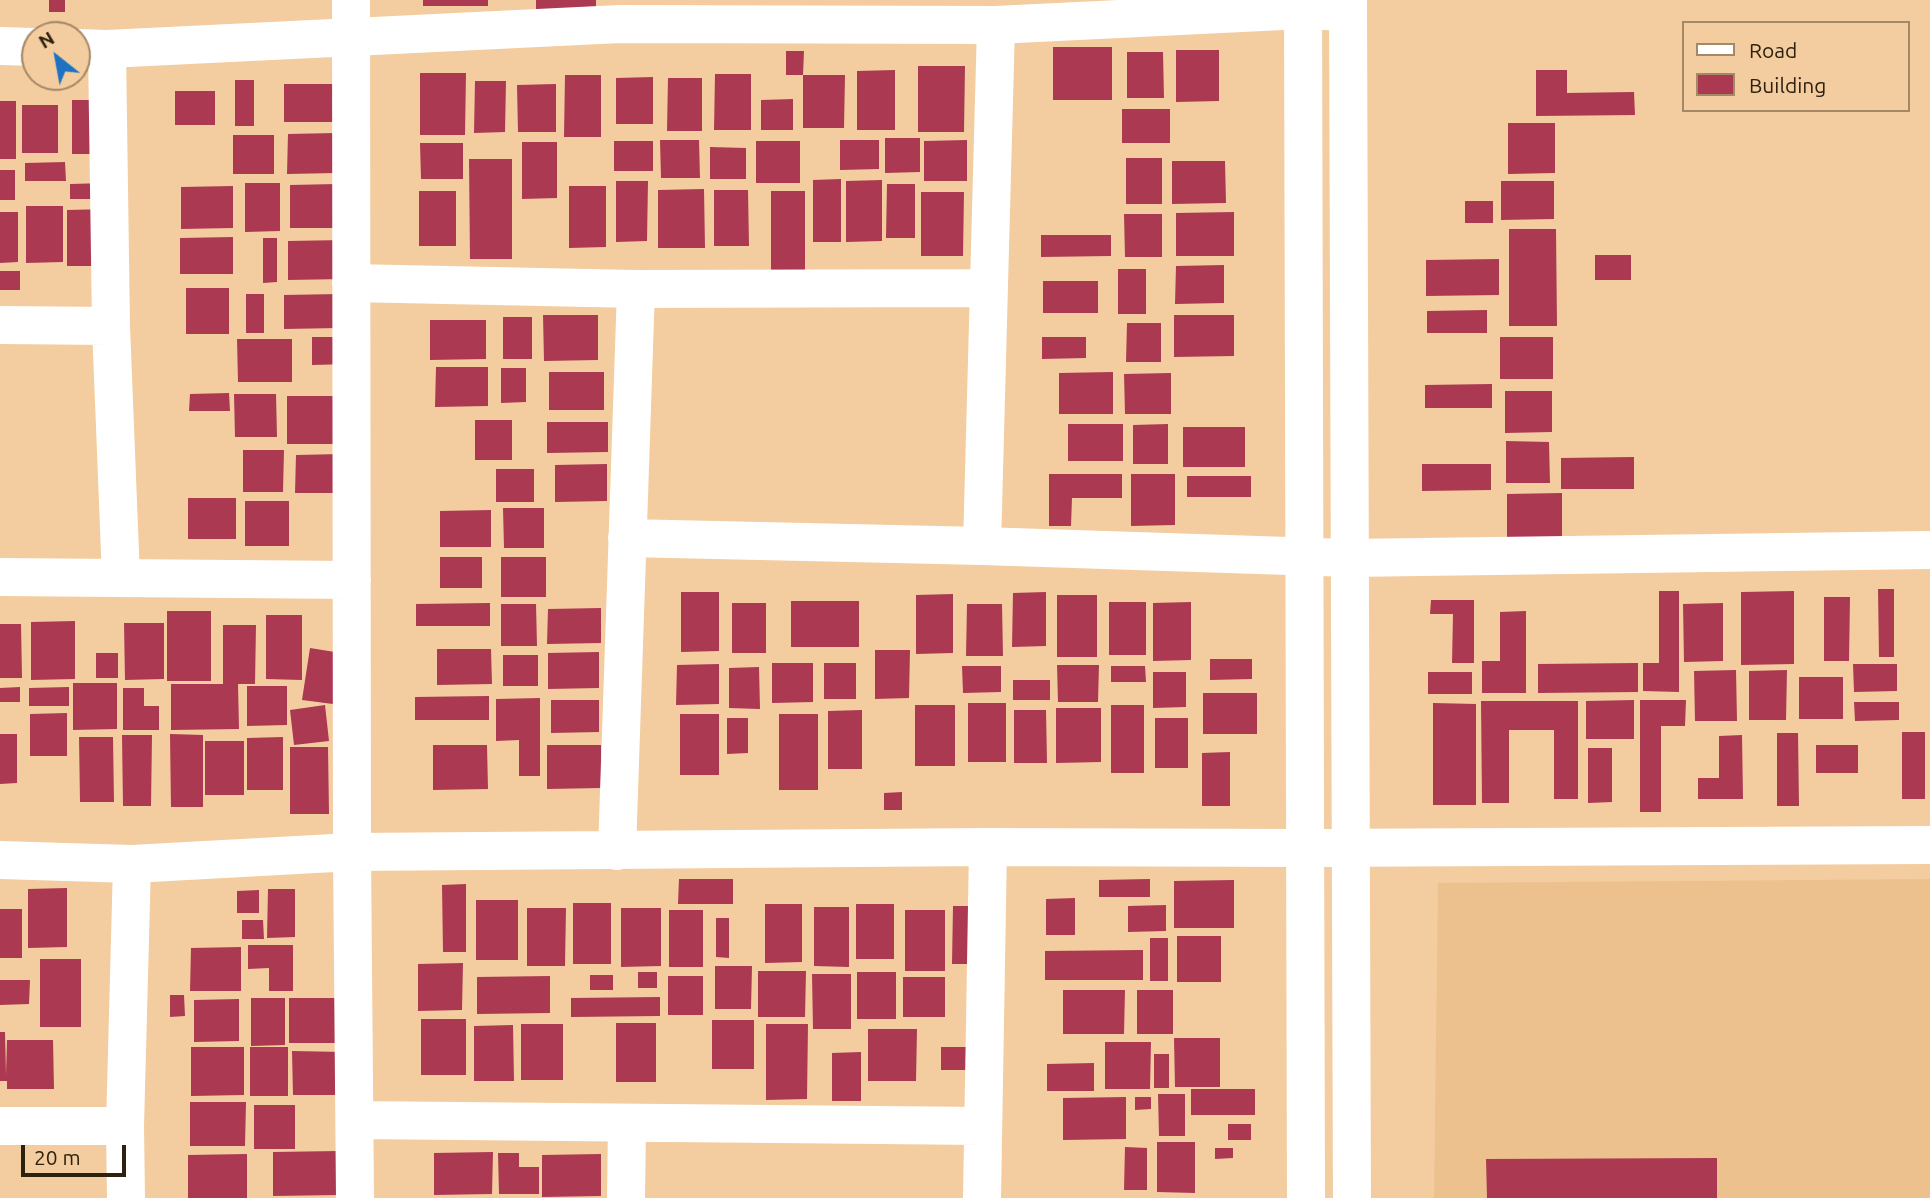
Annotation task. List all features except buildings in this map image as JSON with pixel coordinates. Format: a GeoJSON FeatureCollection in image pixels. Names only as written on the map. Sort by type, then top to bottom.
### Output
{"type":"FeatureCollection","features":[{"type":"Feature","properties":{"kind":"street"},"geometry":{"type":"LineString","coordinates":[[1303,5],[1306,1198]]}},
{"type":"Feature","properties":{"kind":"street"},"geometry":{"type":"LineString","coordinates":[[121,578],[111,326],[92,48],[351,18],[620,12],[996,25],[1303,5],[1348,6],[1352,1198]]}},
{"type":"Feature","properties":{"kind":"street"},"geometry":{"type":"LineString","coordinates":[[351,18],[355,1198]]}},
{"type":"Feature","properties":{"kind":"street"},"geometry":{"type":"LineString","coordinates":[[982,546],[996,25]]}},
{"type":"Feature","properties":{"kind":"street"},"geometry":{"type":"LineString","coordinates":[[0,46],[21,47]]}},
{"type":"Feature","properties":{"kind":"street"},"geometry":{"type":"LineString","coordinates":[[351,284],[636,289],[988,288]]}},
{"type":"Feature","properties":{"kind":"street"},"geometry":{"type":"LineString","coordinates":[[618,851],[636,289]]}},
{"type":"Feature","properties":{"kind":"street"},"geometry":{"type":"LineString","coordinates":[[0,326],[111,326]]}},
{"type":"Feature","properties":{"kind":"street"},"geometry":{"type":"LineString","coordinates":[[627,538],[982,546],[1304,558],[1930,550]]}},
{"type":"Feature","properties":{"kind":"street"},"geometry":{"type":"LineString","coordinates":[[0,577],[352,580]]}},
{"type":"Feature","properties":{"kind":"street"},"geometry":{"type":"LineString","coordinates":[[0,860],[132,864],[352,852],[988,847],[1930,845]]}},
{"type":"Feature","properties":{"kind":"street"},"geometry":{"type":"LineString","coordinates":[[982,1198],[988,847]]}},
{"type":"Feature","properties":{"kind":"street"},"geometry":{"type":"LineString","coordinates":[[126,1198],[125,1126],[132,864]]}},
{"type":"Feature","properties":{"kind":"street"},"geometry":{"type":"LineString","coordinates":[[355,1120],[983,1126]]}},
{"type":"Feature","properties":{"kind":"street"},"geometry":{"type":"LineString","coordinates":[[626,1198],[627,1124]]}},
{"type":"Feature","properties":{"kind":"street"},"geometry":{"type":"LineString","coordinates":[[0,1126],[125,1126]]}},
{"type":"Feature","properties":{"kind":"shaded area"},"geometry":{"type":"Polygon","coordinates":[[[1930,879],[1930,1198],[1434,1198],[1438,883],[1930,879]]]}}]}
